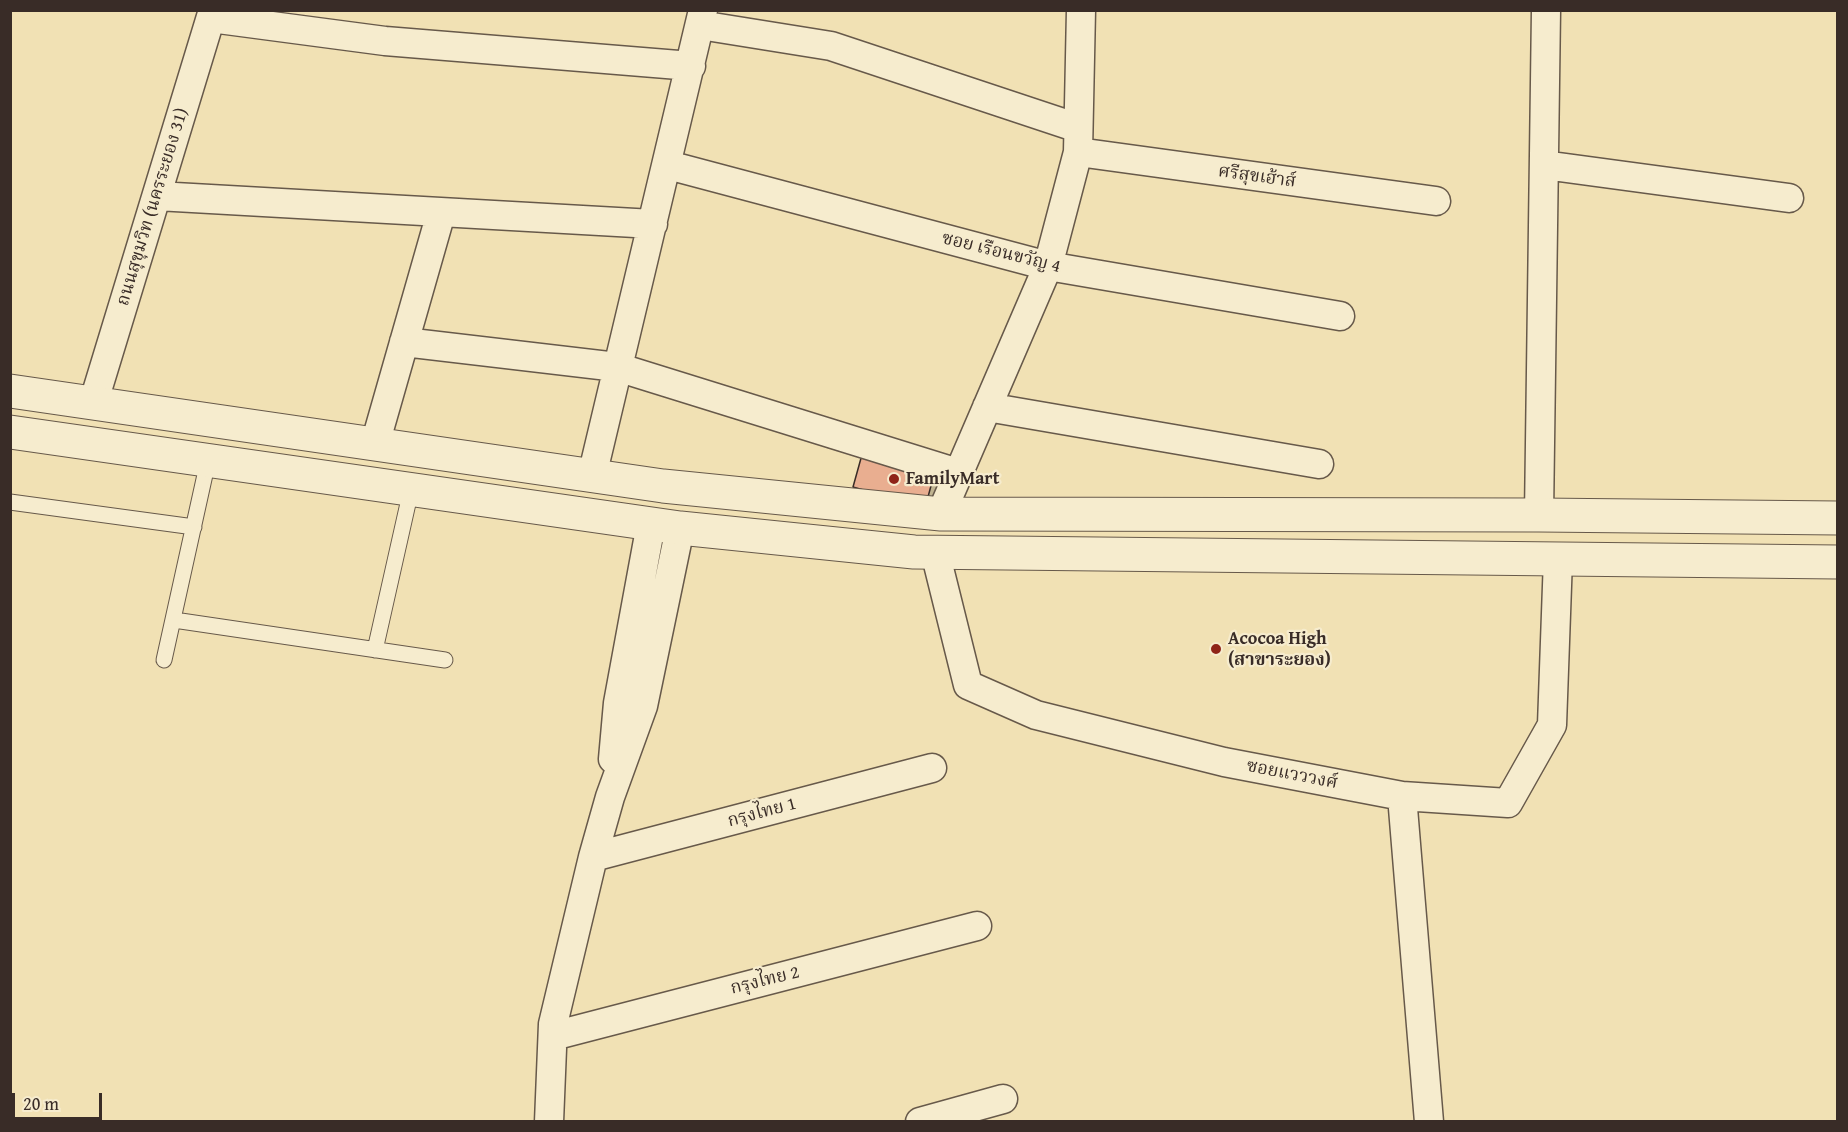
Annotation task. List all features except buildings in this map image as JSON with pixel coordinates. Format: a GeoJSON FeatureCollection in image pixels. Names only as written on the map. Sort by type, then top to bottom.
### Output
{"type":"FeatureCollection","features":[{"type":"Feature","properties":{"kind":"street"},"geometry":{"type":"LineString","coordinates":[[941,514],[1048,266],[1078,140],[1081,10]]}},
{"type":"Feature","properties":{"kind":"street"},"geometry":{"type":"LineString","coordinates":[[1539,515],[1546,10]]}},
{"type":"Feature","properties":{"kind":"street"},"geometry":{"type":"LineString","coordinates":[[212,14],[385,41],[691,66]]}},
{"type":"Feature","properties":{"kind":"street","name":"ถนนสุขุมวิท (นครระยอง 31)"},"geometry":{"type":"LineString","coordinates":[[93,404],[212,14]]}},
{"type":"Feature","properties":{"kind":"street"},"geometry":{"type":"LineString","coordinates":[[592,476],[702,18]]}},
{"type":"Feature","properties":{"kind":"street","name":"ศรีสุขเฮ้าส์"},"geometry":{"type":"LineString","coordinates":[[702,18],[831,46],[1078,140],[1437,201]]}},
{"type":"Feature","properties":{"kind":"street","name":"ซอย เรือนขวัญ 4"},"geometry":{"type":"LineString","coordinates":[[668,165],[1048,266],[1340,316]]}},
{"type":"Feature","properties":{"kind":"street"},"geometry":{"type":"LineString","coordinates":[[1544,165],[1789,198]]}},
{"type":"Feature","properties":{"kind":"street"},"geometry":{"type":"LineString","coordinates":[[157,196],[653,224]]}},
{"type":"Feature","properties":{"kind":"street"},"geometry":{"type":"LineString","coordinates":[[375,444],[441,213]]}},
{"type":"Feature","properties":{"kind":"street"},"geometry":{"type":"LineString","coordinates":[[404,342],[617,367],[958,473]]}},
{"type":"Feature","properties":{"kind":"street"},"geometry":{"type":"LineString","coordinates":[[10,391],[663,486],[941,514],[1838,518]]}},
{"type":"Feature","properties":{"kind":"street"},"geometry":{"type":"LineString","coordinates":[[987,408],[1319,464]]}},
{"type":"Feature","properties":{"kind":"street"},"geometry":{"type":"LineString","coordinates":[[10,432],[665,526],[914,552],[1838,562]]}},
{"type":"Feature","properties":{"kind":"street"},"geometry":{"type":"LineString","coordinates":[[1640,517],[1641,559]]}},
{"type":"Feature","properties":{"kind":"street"},"geometry":{"type":"LineString","coordinates":[[549,1122],[553,1024],[593,857],[610,797],[643,706],[665,526]]}},
{"type":"Feature","properties":{"kind":"street","name":"ซอยแวววงศ์"},"geometry":{"type":"LineString","coordinates":[[935,552],[968,685],[1036,715],[1224,762],[1402,796],[1508,803],[1551,725],[1558,558]]}},
{"type":"Feature","properties":{"kind":"street","name":"กรุงไทย 1"},"geometry":{"type":"LineString","coordinates":[[593,857],[932,768]]}},
{"type":"Feature","properties":{"kind":"street"},"geometry":{"type":"LineString","coordinates":[[1402,796],[1429,1122]]}},
{"type":"Feature","properties":{"kind":"street","name":"กรุงไทย 2"},"geometry":{"type":"LineString","coordinates":[[552,1036],[977,926]]}},
{"type":"Feature","properties":{"kind":"street"},"geometry":{"type":"LineString","coordinates":[[920,1122],[1003,1099]]}},
{"type":"Feature","properties":{"kind":"lane"},"geometry":{"type":"LineString","coordinates":[[164,660],[208,460]]}},
{"type":"Feature","properties":{"kind":"lane"},"geometry":{"type":"LineString","coordinates":[[375,650],[411,490]]}},
{"type":"Feature","properties":{"kind":"lane"},"geometry":{"type":"LineString","coordinates":[[10,502],[194,527]]}},
{"type":"Feature","properties":{"kind":"lane"},"geometry":{"type":"LineString","coordinates":[[174,620],[445,660]]}},
{"type":"Feature","properties":{"kind":"place","name":"FamilyMart"},"geometry":{"type":"Point","coordinates":[894,479]}},
{"type":"Feature","properties":{"kind":"place","name":"Acocoa High (สาขาระยอง)"},"geometry":{"type":"Point","coordinates":[1216,649]}}]}
